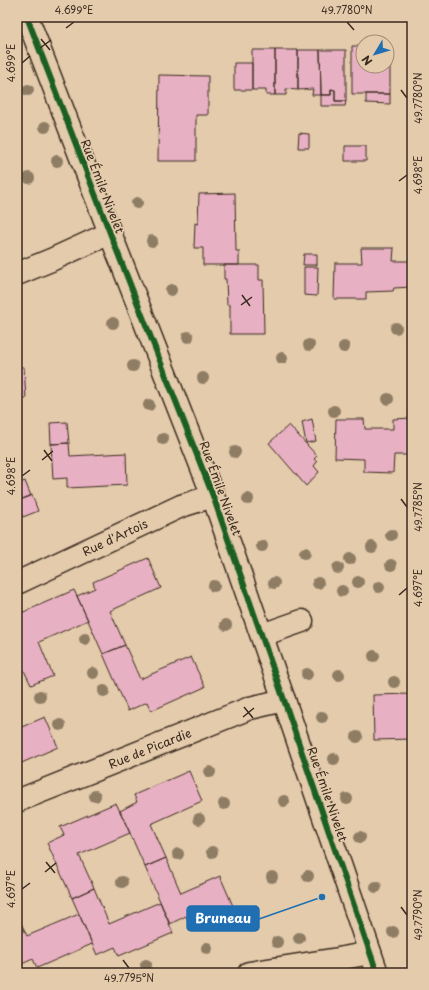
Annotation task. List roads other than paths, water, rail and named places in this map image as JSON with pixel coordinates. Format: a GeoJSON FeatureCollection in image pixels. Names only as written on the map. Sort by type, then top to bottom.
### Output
{"type":"FeatureCollection","features":[{"type":"Feature","properties":{"kind":"street","name":"Rue Émile Nivelet"},"geometry":{"type":"LineString","coordinates":[[32,17],[110,233],[213,496],[377,973]]}},
{"type":"Feature","properties":{"kind":"street"},"geometry":{"type":"LineString","coordinates":[[17,274],[110,233]]}},
{"type":"Feature","properties":{"kind":"street","name":"Rue d'Artois"},"geometry":{"type":"LineString","coordinates":[[17,583],[181,506],[213,496]]}},
{"type":"Feature","properties":{"kind":"street"},"geometry":{"type":"LineString","coordinates":[[262,635],[302,621]]}},
{"type":"Feature","properties":{"kind":"street","name":"Rue de Picardie"},"geometry":{"type":"LineString","coordinates":[[17,802],[250,708],[284,700]]}},
{"type":"Feature","properties":{"kind":"street"},"geometry":{"type":"LineString","coordinates":[[249,973],[370,953]]}},
{"type":"Feature","properties":{"kind":"place","name":"Bruneau"},"geometry":{"type":"Point","coordinates":[322,897]}}]}
